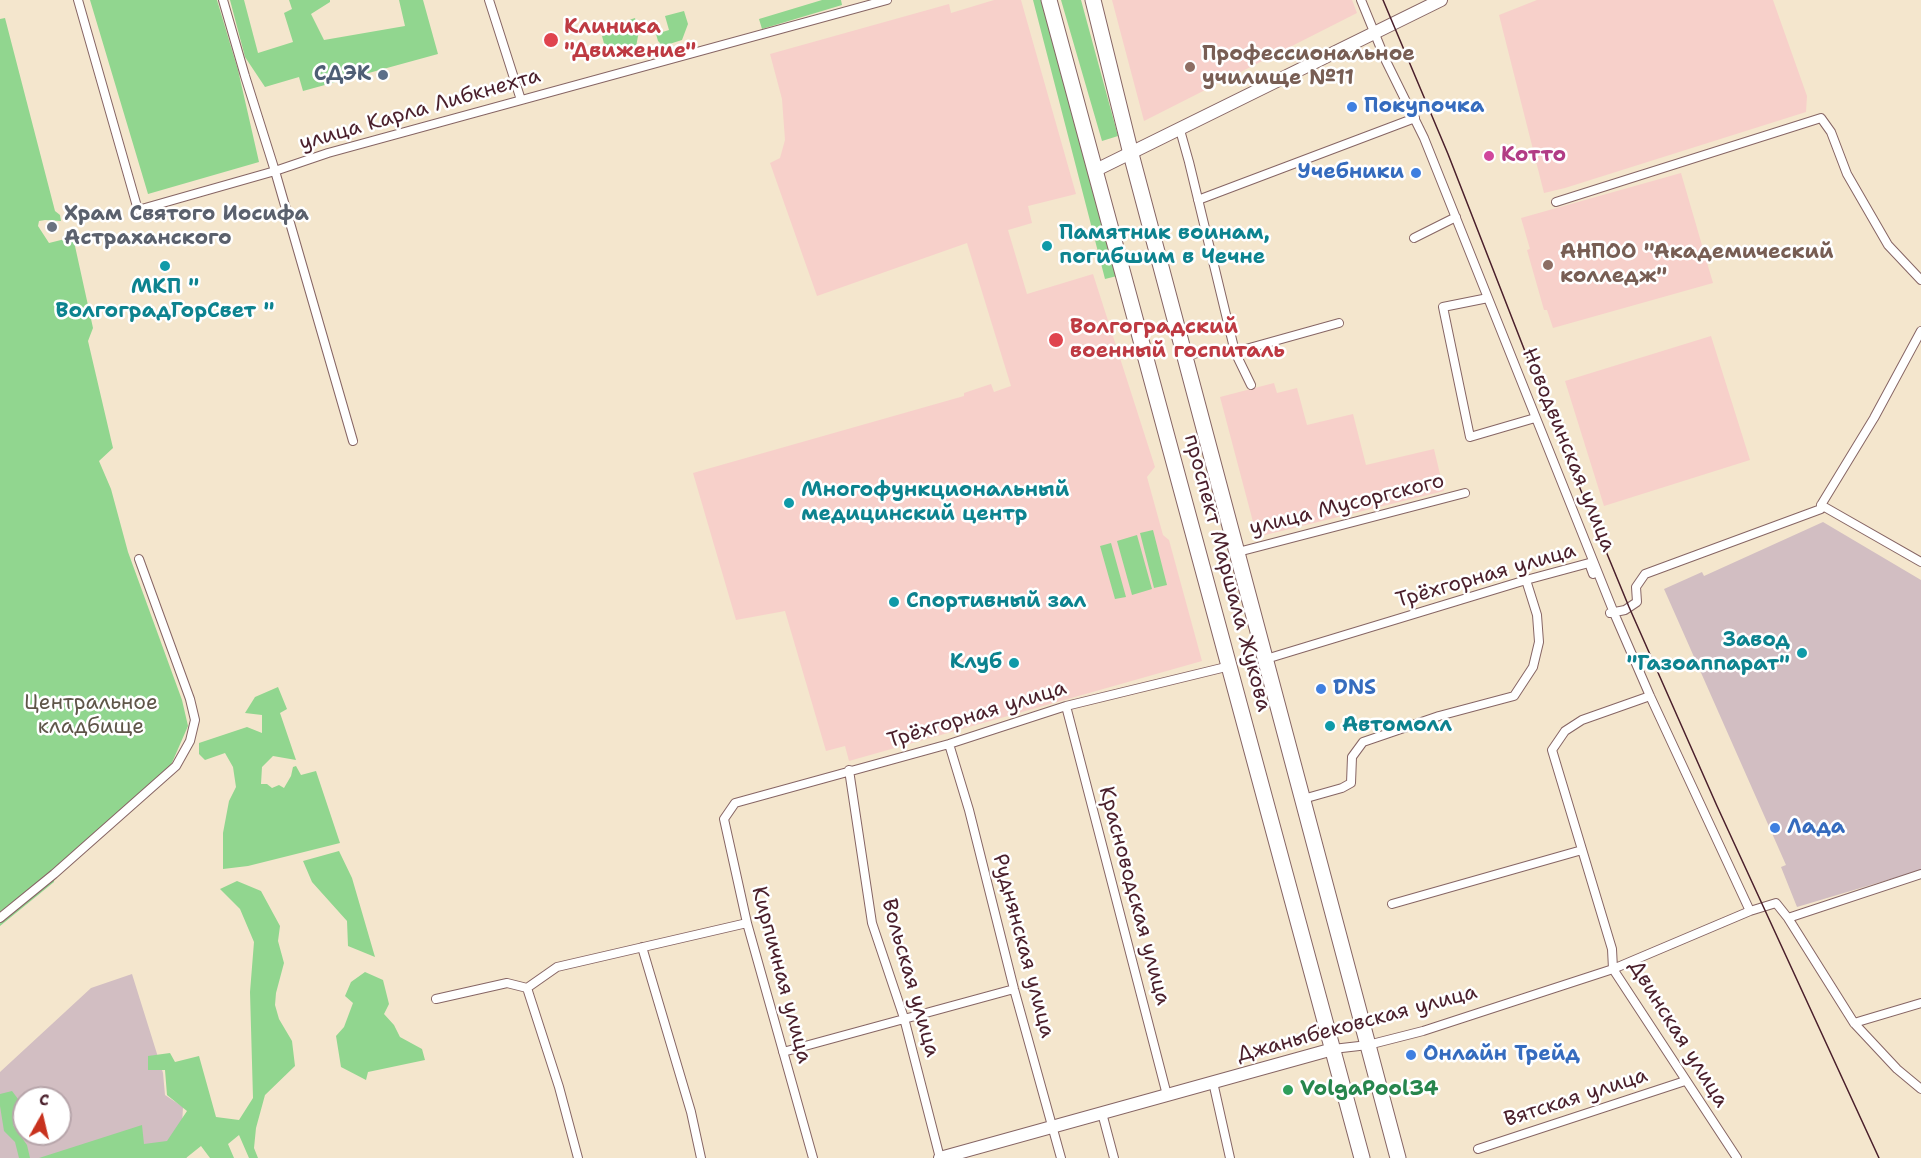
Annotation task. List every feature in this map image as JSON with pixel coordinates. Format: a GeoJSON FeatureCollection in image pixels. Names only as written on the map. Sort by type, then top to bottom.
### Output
{"type":"FeatureCollection","features":[{"type":"Feature","properties":{"kind":"highway","name":"проспект Маршала Жукова"},"geometry":{"type":"LineString","coordinates":[[1049,0],[1362,1158]]}},
{"type":"Feature","properties":{"kind":"highway","name":"проспект Маршала Жукова"},"geometry":{"type":"LineString","coordinates":[[1093,0],[1131,154],[1398,1158]]}},
{"type":"Feature","properties":{"kind":"main road"},"geometry":{"type":"LineString","coordinates":[[1096,170],[1441,0]]}},
{"type":"Feature","properties":{"kind":"main road","name":"Джаныбековская улица"},"geometry":{"type":"LineString","coordinates":[[940,1158],[1333,1049]]}},
{"type":"Feature","properties":{"kind":"street","name":"улица Карла Либкнехта"},"geometry":{"type":"LineString","coordinates":[[78,0],[138,210],[275,171],[328,153],[887,0]]}},
{"type":"Feature","properties":{"kind":"street"},"geometry":{"type":"LineString","coordinates":[[223,0],[353,441]]}},
{"type":"Feature","properties":{"kind":"street"},"geometry":{"type":"LineString","coordinates":[[489,0],[521,100]]}},
{"type":"Feature","properties":{"kind":"street","name":"Новодвинская улица"},"geometry":{"type":"LineString","coordinates":[[1361,0],[1374,33],[1424,138],[1614,613],[1750,911]]}},
{"type":"Feature","properties":{"kind":"street"},"geometry":{"type":"LineString","coordinates":[[1198,200],[1415,118]]}},
{"type":"Feature","properties":{"kind":"street"},"geometry":{"type":"LineString","coordinates":[[1556,202],[1821,118],[1831,132],[1847,174],[1888,245],[1921,280]]}},
{"type":"Feature","properties":{"kind":"street"},"geometry":{"type":"LineString","coordinates":[[1180,130],[1190,162],[1235,351],[1251,385]]}},
{"type":"Feature","properties":{"kind":"street"},"geometry":{"type":"LineString","coordinates":[[1413,237],[1456,217]]}},
{"type":"Feature","properties":{"kind":"street"},"geometry":{"type":"LineString","coordinates":[[1488,298],[1443,307],[1470,437],[1535,418]]}},
{"type":"Feature","properties":{"kind":"street"},"geometry":{"type":"LineString","coordinates":[[1185,356],[1211,350],[1235,351],[1339,323]]}},
{"type":"Feature","properties":{"kind":"street"},"geometry":{"type":"LineString","coordinates":[[1614,613],[1629,608],[1636,602],[1636,587],[1645,574],[1821,509],[1821,505],[1921,332]]}},
{"type":"Feature","properties":{"kind":"street","name":"улица Мусоргского"},"geometry":{"type":"LineString","coordinates":[[1238,552],[1465,493]]}},
{"type":"Feature","properties":{"kind":"street"},"geometry":{"type":"LineString","coordinates":[[1821,505],[1921,562]]}},
{"type":"Feature","properties":{"kind":"street"},"geometry":{"type":"LineString","coordinates":[[0,918],[54,874],[176,766],[190,741],[195,720],[190,699],[139,559]]}},
{"type":"Feature","properties":{"kind":"street","name":"Трёхгорная улица"},"geometry":{"type":"LineString","coordinates":[[1266,659],[1589,563],[1610,614],[1614,613]]}},
{"type":"Feature","properties":{"kind":"street"},"geometry":{"type":"LineString","coordinates":[[1303,799],[1342,788],[1351,783],[1352,758],[1363,742],[1439,716],[1514,696],[1533,667],[1539,642],[1537,615],[1526,580]]}},
{"type":"Feature","properties":{"kind":"street","name":"Трёхгорная улица"},"geometry":{"type":"LineString","coordinates":[[735,803],[949,744],[1066,706],[1230,666]]}},
{"type":"Feature","properties":{"kind":"street","name":"Двинская улица"},"geometry":{"type":"LineString","coordinates":[[1650,696],[1582,720],[1565,731],[1552,750],[1612,949],[1613,969],[1737,1158]]}},
{"type":"Feature","properties":{"kind":"street","name":"Красноводская улица"},"geometry":{"type":"LineString","coordinates":[[1066,706],[1167,1095]]}},
{"type":"Feature","properties":{"kind":"street","name":"Руднянская улица"},"geometry":{"type":"LineString","coordinates":[[949,744],[969,810],[1014,989],[1061,1158]]}},
{"type":"Feature","properties":{"kind":"street","name":"Вольская улица"},"geometry":{"type":"LineString","coordinates":[[849,771],[872,923],[904,1018],[940,1158]]}},
{"type":"Feature","properties":{"kind":"street","name":"Кирпичная улица"},"geometry":{"type":"LineString","coordinates":[[735,803],[723,819],[747,923],[813,1158]]}},
{"type":"Feature","properties":{"kind":"street"},"geometry":{"type":"LineString","coordinates":[[1392,904],[1582,850]]}},
{"type":"Feature","properties":{"kind":"street"},"geometry":{"type":"LineString","coordinates":[[1921,874],[1788,918],[1854,1023],[1897,1069],[1921,1089]]}},
{"type":"Feature","properties":{"kind":"street","name":"Джаныбековская улица"},"geometry":{"type":"LineString","coordinates":[[1333,1049],[1368,1045],[1423,1031],[1613,969],[1750,911],[1776,903],[1788,918]]}},
{"type":"Feature","properties":{"kind":"street"},"geometry":{"type":"LineString","coordinates":[[436,999],[507,984],[527,988],[557,967],[747,923]]}},
{"type":"Feature","properties":{"kind":"street"},"geometry":{"type":"LineString","coordinates":[[642,947],[691,1112],[701,1158]]}},
{"type":"Feature","properties":{"kind":"street"},"geometry":{"type":"LineString","coordinates":[[527,988],[559,1087],[578,1158]]}},
{"type":"Feature","properties":{"kind":"street"},"geometry":{"type":"LineString","coordinates":[[783,1052],[1014,989]]}},
{"type":"Feature","properties":{"kind":"street"},"geometry":{"type":"LineString","coordinates":[[1854,1023],[1921,1003]]}},
{"type":"Feature","properties":{"kind":"street","name":"Вятская улица"},"geometry":{"type":"LineString","coordinates":[[1478,1149],[1685,1081]]}},
{"type":"Feature","properties":{"kind":"street"},"geometry":{"type":"LineString","coordinates":[[1213,1082],[1230,1158]]}},
{"type":"Feature","properties":{"kind":"street"},"geometry":{"type":"LineString","coordinates":[[1102,1113],[1114,1158]]}},
{"type":"Feature","properties":{"kind":"shaded area","name":"Волгоградский военный госпиталь"},"geometry":{"type":"Polygon","coordinates":[[[994,0],[1021,0],[1076,194],[1028,206],[1032,223],[1008,230],[1027,294],[1093,274],[1155,467],[1147,477],[1163,535],[1169,540],[1202,661],[849,761],[845,746],[826,751],[785,611],[736,620],[693,473],[964,396],[964,393],[991,384],[994,392],[1011,386],[967,243],[817,296],[770,163],[780,158],[785,140],[782,99],[770,54],[949,4],[951,13],[994,0]]]}},
{"type":"Feature","properties":{"kind":"shaded area","name":"Профессиональное училище №11"},"geometry":{"type":"Polygon","coordinates":[[[1112,0],[1352,0],[1357,13],[1144,121],[1112,0]]]}},
{"type":"Feature","properties":{"kind":"shaded area"},"geometry":{"type":"Polygon","coordinates":[[[1537,0],[1773,0],[1807,96],[1806,112],[1544,193],[1499,15],[1537,0]]]}},
{"type":"Feature","properties":{"kind":"shaded area"},"geometry":{"type":"Polygon","coordinates":[[[1681,173],[1713,283],[1553,328],[1547,310],[1544,310],[1527,250],[1530,249],[1521,218],[1681,173]]]}},
{"type":"Feature","properties":{"kind":"shaded area"},"geometry":{"type":"Polygon","coordinates":[[[1711,336],[1750,460],[1604,506],[1565,381],[1711,336]]]}},
{"type":"Feature","properties":{"kind":"shaded area"},"geometry":{"type":"Polygon","coordinates":[[[1274,383],[1277,393],[1297,388],[1307,425],[1353,414],[1366,465],[1434,449],[1444,491],[1257,537],[1220,397],[1274,383]]]}},
{"type":"Feature","properties":{"kind":"shaded area"},"geometry":{"type":"Polygon","coordinates":[[[1823,522],[1921,580],[1921,870],[1797,907],[1781,867],[1786,865],[1664,589],[1702,572],[1704,576],[1823,522]]]}},
{"type":"Feature","properties":{"kind":"shaded area"},"geometry":{"type":"Polygon","coordinates":[[[132,974],[163,1073],[165,1095],[183,1107],[181,1143],[187,1158],[0,1158],[0,1072],[91,988],[132,974]]]}},
{"type":"Feature","properties":{"kind":"green space"},"geometry":{"type":"Polygon","coordinates":[[[90,0],[217,0],[238,70],[259,162],[148,194],[90,0]]]}},
{"type":"Feature","properties":{"kind":"green space"},"geometry":{"type":"Polygon","coordinates":[[[230,0],[244,0],[258,53],[293,42],[284,13],[292,9],[289,0],[330,0],[311,14],[324,40],[405,26],[399,0],[423,0],[438,54],[303,91],[299,77],[265,87],[245,57],[230,0]]]}},
{"type":"Feature","properties":{"kind":"green space"},"geometry":{"type":"Polygon","coordinates":[[[822,0],[841,0],[842,5],[762,29],[759,19],[822,0]]]}},
{"type":"Feature","properties":{"kind":"green space"},"geometry":{"type":"Polygon","coordinates":[[[1033,0],[1043,0],[1117,276],[1105,279],[1033,0]]]}},
{"type":"Feature","properties":{"kind":"green space"},"geometry":{"type":"Polygon","coordinates":[[[1061,0],[1081,0],[1118,136],[1102,141],[1061,0]]]}},
{"type":"Feature","properties":{"kind":"green space"},"geometry":{"type":"Polygon","coordinates":[[[684,11],[688,24],[682,40],[663,46],[656,34],[669,30],[665,16],[684,11]]]}},
{"type":"Feature","properties":{"kind":"green space","name":"Центральное кладбище"},"geometry":{"type":"Polygon","coordinates":[[[5,18],[55,211],[60,215],[61,221],[39,221],[38,226],[49,243],[73,237],[93,328],[88,341],[113,448],[99,461],[111,489],[128,552],[182,700],[188,726],[171,765],[55,868],[54,882],[0,926],[0,19],[5,18]]]}},
{"type":"Feature","properties":{"kind":"green space"},"geometry":{"type":"Polygon","coordinates":[[[635,18],[637,26],[640,25],[636,47],[607,55],[602,36],[631,29],[629,20],[635,18]]]}},
{"type":"Feature","properties":{"kind":"green space"},"geometry":{"type":"Polygon","coordinates":[[[1153,530],[1167,585],[1154,588],[1140,533],[1153,530]]]}},
{"type":"Feature","properties":{"kind":"green space"},"geometry":{"type":"Polygon","coordinates":[[[1137,535],[1152,589],[1132,595],[1117,541],[1137,535]]]}},
{"type":"Feature","properties":{"kind":"green space"},"geometry":{"type":"Polygon","coordinates":[[[1111,543],[1126,597],[1115,599],[1100,546],[1111,543]]]}},
{"type":"Feature","properties":{"kind":"green space"},"geometry":{"type":"Polygon","coordinates":[[[278,687],[287,709],[280,713],[296,760],[273,756],[262,767],[261,784],[267,784],[272,788],[279,785],[284,788],[293,767],[296,766],[301,775],[316,771],[340,843],[248,866],[223,869],[223,833],[229,801],[236,787],[233,767],[225,753],[205,760],[199,754],[199,743],[247,727],[262,733],[262,715],[245,713],[255,697],[278,687]]]}},
{"type":"Feature","properties":{"kind":"green space"},"geometry":{"type":"Polygon","coordinates":[[[339,851],[352,878],[375,957],[348,946],[347,921],[312,882],[303,861],[339,851]]]}},
{"type":"Feature","properties":{"kind":"green space"},"geometry":{"type":"Polygon","coordinates":[[[237,881],[261,891],[280,926],[278,941],[284,963],[275,1005],[279,1019],[292,1041],[295,1066],[265,1095],[256,1128],[254,1148],[258,1158],[249,1158],[239,1135],[228,1144],[234,1158],[210,1158],[201,1146],[186,1158],[39,1158],[142,1125],[144,1144],[167,1141],[187,1111],[167,1095],[165,1070],[148,1070],[148,1056],[170,1053],[175,1062],[199,1056],[216,1117],[239,1120],[253,1098],[250,992],[254,942],[240,909],[220,889],[237,881]]]}},
{"type":"Feature","properties":{"kind":"green space"},"geometry":{"type":"Polygon","coordinates":[[[365,972],[383,980],[389,1004],[384,1014],[394,1025],[400,1037],[422,1049],[425,1060],[368,1072],[366,1080],[341,1067],[336,1036],[344,1027],[353,1003],[345,996],[351,982],[365,972]]]}},
{"type":"Feature","properties":{"kind":"green space"},"geometry":{"type":"Polygon","coordinates":[[[12,1091],[12,1139],[4,1131],[0,1094],[12,1091]]]}},
{"type":"Feature","properties":{"kind":"green space"},"geometry":{"type":"Polygon","coordinates":[[[16,1146],[27,1146],[30,1158],[19,1158],[16,1146]]]}},
{"type":"Feature","properties":{"kind":"tram line"},"geometry":{"type":"LineString","coordinates":[[1383,0],[1448,154],[1551,418],[1629,607],[1717,806],[1879,1158]]}},
{"type":"Feature","properties":{"kind":"place","name":"Клиника \"Движение\""},"geometry":{"type":"Point","coordinates":[551,40]}},
{"type":"Feature","properties":{"kind":"place","name":"Профессиональное училище №11"},"geometry":{"type":"Point","coordinates":[1190,67]}},
{"type":"Feature","properties":{"kind":"place","name":"СДЭК"},"geometry":{"type":"Point","coordinates":[383,75]}},
{"type":"Feature","properties":{"kind":"place","name":"Покупочка"},"geometry":{"type":"Point","coordinates":[1352,107]}},
{"type":"Feature","properties":{"kind":"place","name":"Котто"},"geometry":{"type":"Point","coordinates":[1489,156]}},
{"type":"Feature","properties":{"kind":"place","name":"Учебники"},"geometry":{"type":"Point","coordinates":[1416,173]}},
{"type":"Feature","properties":{"kind":"place","name":"Храм Святого Иосифа Астраханского"},"geometry":{"type":"Point","coordinates":[52,227]}},
{"type":"Feature","properties":{"kind":"place","name":"Памятник воинам, погибшим в Чечне"},"geometry":{"type":"Point","coordinates":[1047,246]}},
{"type":"Feature","properties":{"kind":"place","name":"АНПОО \"Академический колледж\""},"geometry":{"type":"Point","coordinates":[1548,265]}},
{"type":"Feature","properties":{"kind":"place","name":"МКП \" ВолгоградГорСвет \""},"geometry":{"type":"Point","coordinates":[165,266]}},
{"type":"Feature","properties":{"kind":"place","name":"Волгоградский военный госпиталь"},"geometry":{"type":"Point","coordinates":[1056,340]}},
{"type":"Feature","properties":{"kind":"place","name":"Многофункциональный медицинский центр"},"geometry":{"type":"Point","coordinates":[789,503]}},
{"type":"Feature","properties":{"kind":"place","name":"Спортивный зал"},"geometry":{"type":"Point","coordinates":[894,602]}},
{"type":"Feature","properties":{"kind":"place","name":"Завод \"Газоаппарат\""},"geometry":{"type":"Point","coordinates":[1802,653]}},
{"type":"Feature","properties":{"kind":"place","name":"Клуб"},"geometry":{"type":"Point","coordinates":[1014,663]}},
{"type":"Feature","properties":{"kind":"place","name":"DNS"},"geometry":{"type":"Point","coordinates":[1321,689]}},
{"type":"Feature","properties":{"kind":"place","name":"Автомолл"},"geometry":{"type":"Point","coordinates":[1330,726]}},
{"type":"Feature","properties":{"kind":"place","name":"Лада"},"geometry":{"type":"Point","coordinates":[1775,828]}},
{"type":"Feature","properties":{"kind":"place","name":"Онлайн Трейд"},"geometry":{"type":"Point","coordinates":[1411,1055]}},
{"type":"Feature","properties":{"kind":"place","name":"VolgaPool34"},"geometry":{"type":"Point","coordinates":[1288,1090]}}]}
